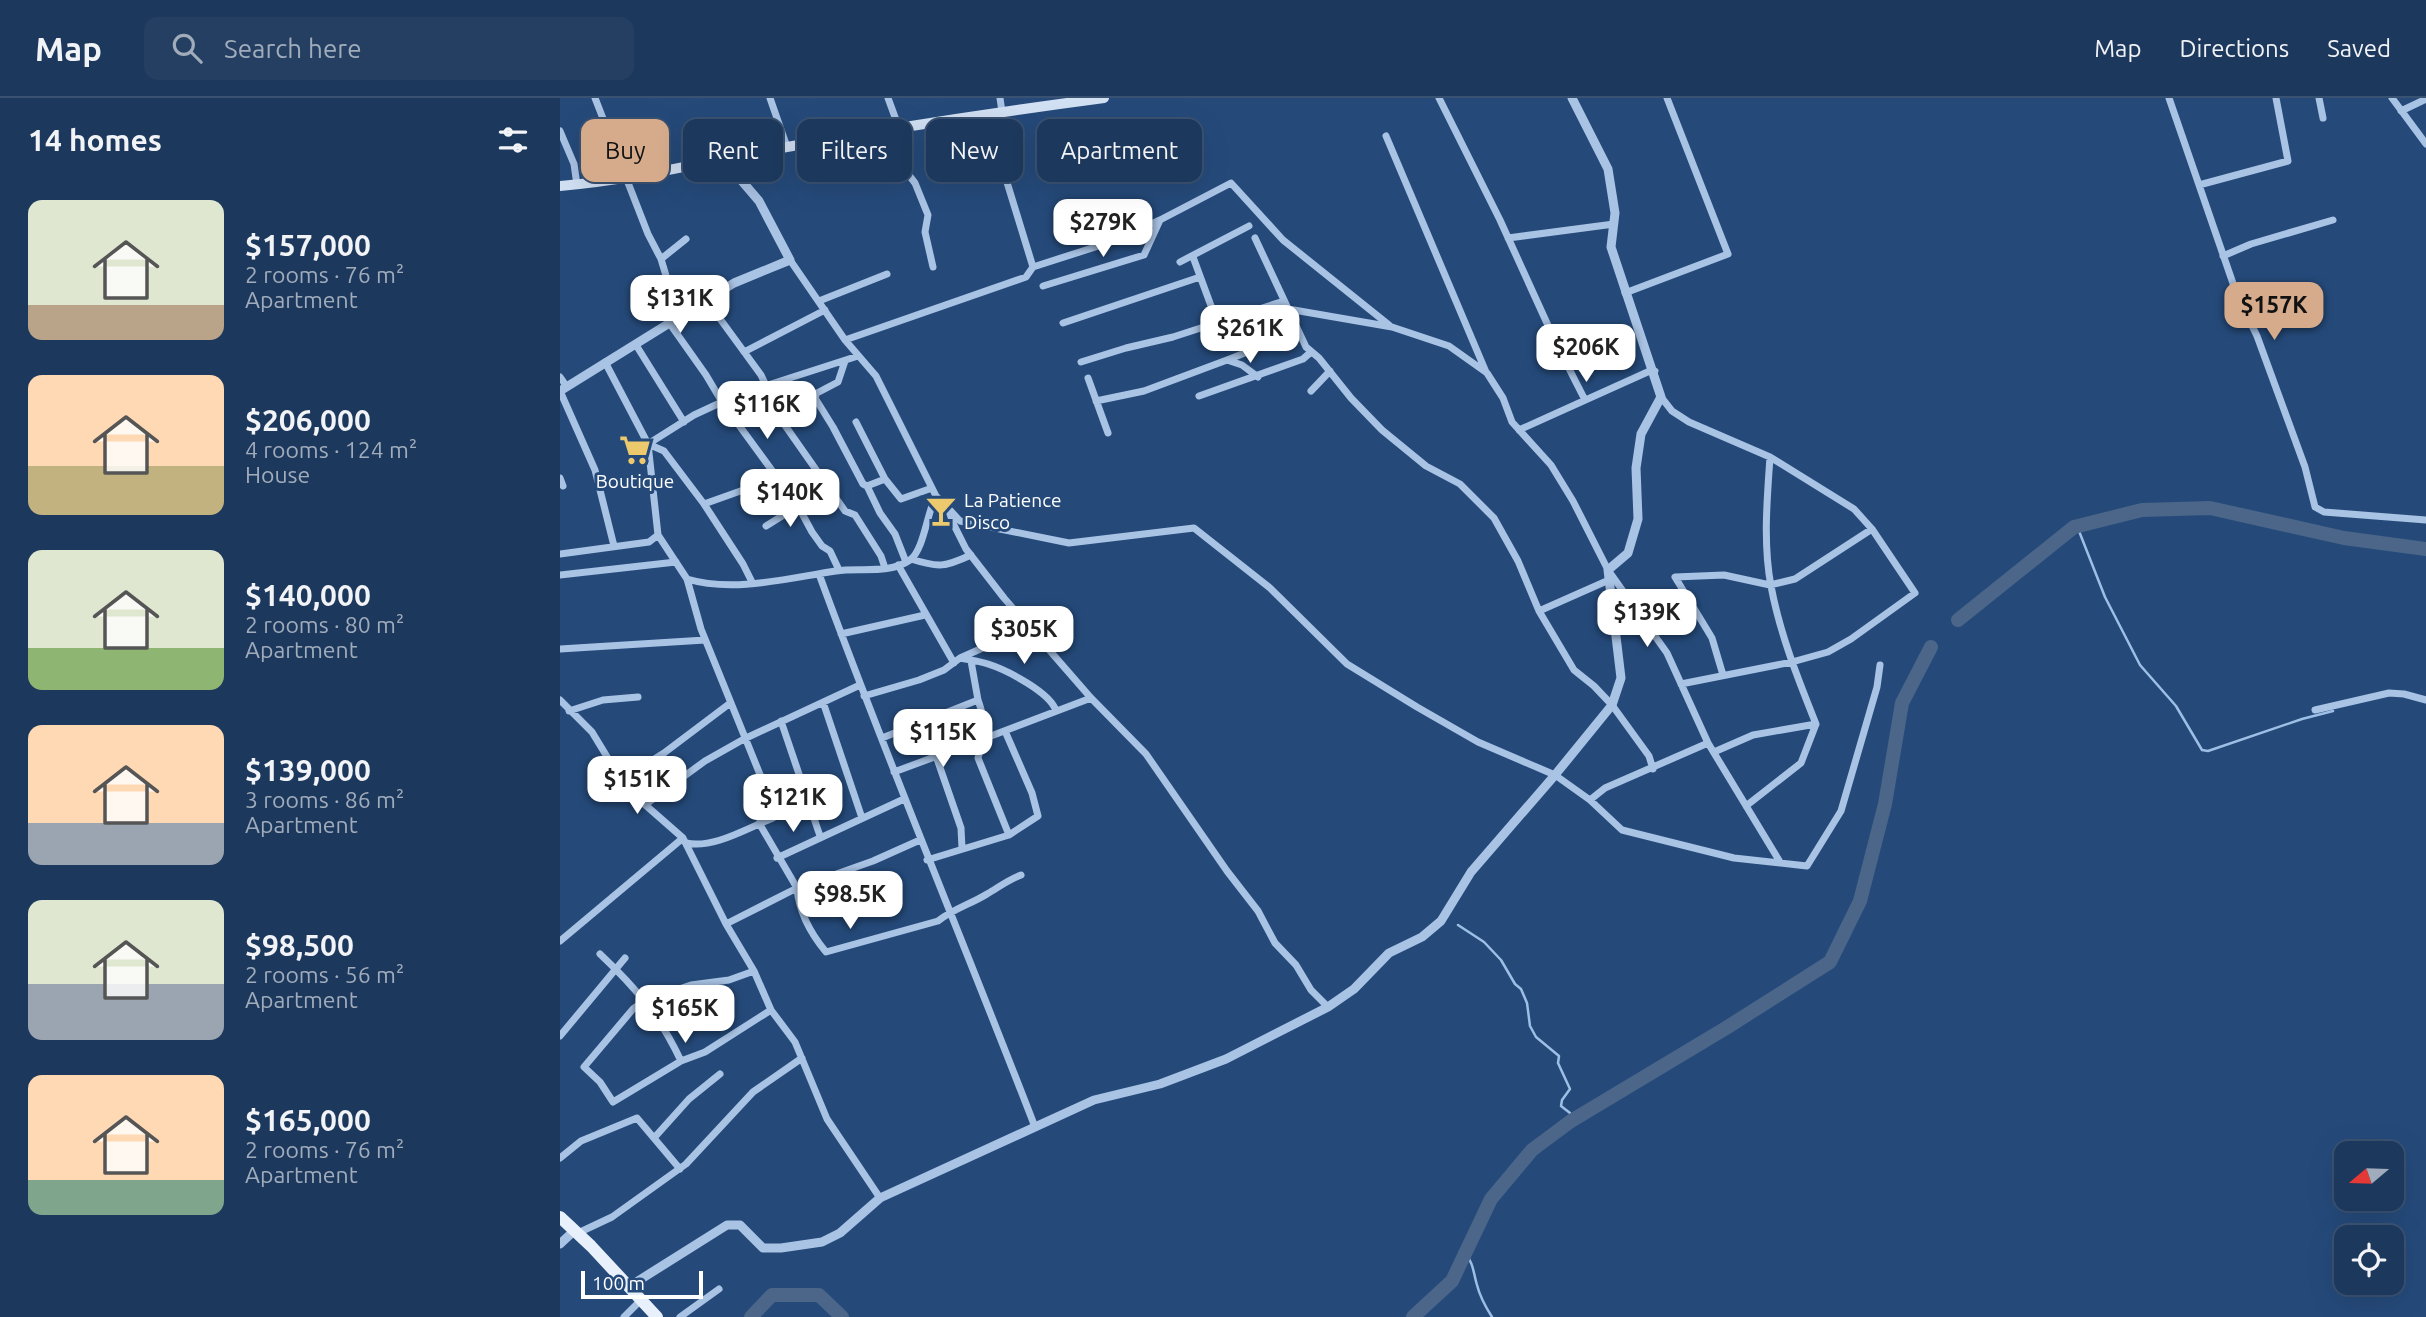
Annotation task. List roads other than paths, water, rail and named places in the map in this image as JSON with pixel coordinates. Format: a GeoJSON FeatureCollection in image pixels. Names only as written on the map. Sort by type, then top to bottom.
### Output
{"type":"FeatureCollection","features":[{"type":"Feature","properties":{"kind":"main road"},"geometry":{"type":"LineString","coordinates":[[912,126],[1104,98]]}},
{"type":"Feature","properties":{"kind":"main road"},"geometry":{"type":"LineString","coordinates":[[783,148],[797,145]]}},
{"type":"Feature","properties":{"kind":"main road"},"geometry":{"type":"LineString","coordinates":[[560,186],[598,182]]}},
{"type":"Feature","properties":{"kind":"main road"},"geometry":{"type":"LineString","coordinates":[[560,1217],[630,1286],[657,1317]]}},
{"type":"Feature","properties":{"kind":"street"},"geometry":{"type":"LineString","coordinates":[[595,98],[603,119]]}},
{"type":"Feature","properties":{"kind":"street"},"geometry":{"type":"LineString","coordinates":[[770,98],[786,147]]}},
{"type":"Feature","properties":{"kind":"street"},"geometry":{"type":"LineString","coordinates":[[888,98],[896,119]]}},
{"type":"Feature","properties":{"kind":"street"},"geometry":{"type":"LineString","coordinates":[[1000,98],[1002,112]]}},
{"type":"Feature","properties":{"kind":"street"},"geometry":{"type":"LineString","coordinates":[[1438,98],[1585,400]]}},
{"type":"Feature","properties":{"kind":"street"},"geometry":{"type":"LineString","coordinates":[[1572,98],[1608,169],[1615,213],[1611,247],[1661,397],[1672,411],[1689,422],[1770,457],[1854,509],[1872,529],[1915,593],[1851,639],[1828,652],[1792,662],[1681,684]]}},
{"type":"Feature","properties":{"kind":"street"},"geometry":{"type":"LineString","coordinates":[[1625,293],[1728,254],[1667,98]]}},
{"type":"Feature","properties":{"kind":"street"},"geometry":{"type":"LineString","coordinates":[[2169,98],[2237,295],[2262,349],[2305,467],[2315,507],[2324,512],[2426,520]]}},
{"type":"Feature","properties":{"kind":"street"},"geometry":{"type":"LineString","coordinates":[[2199,185],[2288,161],[2276,98]]}},
{"type":"Feature","properties":{"kind":"street"},"geometry":{"type":"LineString","coordinates":[[2319,98],[2323,118]]}},
{"type":"Feature","properties":{"kind":"street"},"geometry":{"type":"LineString","coordinates":[[2392,98],[2426,144]]}},
{"type":"Feature","properties":{"kind":"street"},"geometry":{"type":"LineString","coordinates":[[2401,111],[2426,99]]}},
{"type":"Feature","properties":{"kind":"street"},"geometry":{"type":"LineString","coordinates":[[986,114],[1033,267]]}},
{"type":"Feature","properties":{"kind":"street"},"geometry":{"type":"LineString","coordinates":[[560,131],[574,164],[577,185]]}},
{"type":"Feature","properties":{"kind":"street"},"geometry":{"type":"LineString","coordinates":[[1386,136],[1487,373],[1519,430],[1551,465],[1566,489],[1608,575],[1667,653],[1708,743],[1780,862]]}},
{"type":"Feature","properties":{"kind":"street"},"geometry":{"type":"LineString","coordinates":[[912,179],[928,215],[925,232],[933,267]]}},
{"type":"Feature","properties":{"kind":"street"},"geometry":{"type":"LineString","coordinates":[[628,182],[648,234],[662,259],[673,299],[682,317]]}},
{"type":"Feature","properties":{"kind":"street"},"geometry":{"type":"LineString","coordinates":[[742,182],[758,201],[790,260],[845,340],[876,376],[936,496],[961,521],[1069,543],[1194,528],[1270,588],[1347,664],[1478,742],[1555,775],[1590,800],[1622,830],[1734,859],[1807,866],[1841,811],[1877,687],[1880,666]]}},
{"type":"Feature","properties":{"kind":"street"},"geometry":{"type":"LineString","coordinates":[[845,340],[1026,277],[1033,267],[1117,240],[1231,183],[1283,240],[1392,327]]}},
{"type":"Feature","properties":{"kind":"street"},"geometry":{"type":"LineString","coordinates":[[1043,286],[1144,255],[1160,220]]}},
{"type":"Feature","properties":{"kind":"street"},"geometry":{"type":"LineString","coordinates":[[2224,256],[2251,244],[2333,220]]}},
{"type":"Feature","properties":{"kind":"street"},"geometry":{"type":"LineString","coordinates":[[1508,238],[1614,224]]}},
{"type":"Feature","properties":{"kind":"street"},"geometry":{"type":"LineString","coordinates":[[1180,262],[1249,226]]}},
{"type":"Feature","properties":{"kind":"street"},"geometry":{"type":"LineString","coordinates":[[1255,238],[1306,347],[1382,430],[1426,466],[1460,484],[1494,518],[1518,561],[1539,611],[1574,670],[1612,705],[1649,756],[1653,769]]}},
{"type":"Feature","properties":{"kind":"street"},"geometry":{"type":"LineString","coordinates":[[662,259],[686,239]]}},
{"type":"Feature","properties":{"kind":"street"},"geometry":{"type":"LineString","coordinates":[[1192,257],[1217,322]]}},
{"type":"Feature","properties":{"kind":"street"},"geometry":{"type":"LineString","coordinates":[[562,390],[748,275],[790,260]]}},
{"type":"Feature","properties":{"kind":"street"},"geometry":{"type":"LineString","coordinates":[[819,301],[887,274]]}},
{"type":"Feature","properties":{"kind":"street"},"geometry":{"type":"LineString","coordinates":[[1063,323],[1200,277]]}},
{"type":"Feature","properties":{"kind":"street"},"geometry":{"type":"LineString","coordinates":[[707,301],[761,375],[784,424],[845,511],[855,515],[881,556],[885,568]]}},
{"type":"Feature","properties":{"kind":"street"},"geometry":{"type":"LineString","coordinates":[[1081,362],[1217,322],[1286,305],[1392,327],[1449,346],[1487,373]]}},
{"type":"Feature","properties":{"kind":"street"},"geometry":{"type":"LineString","coordinates":[[744,352],[825,310]]}},
{"type":"Feature","properties":{"kind":"street"},"geometry":{"type":"LineString","coordinates":[[670,324],[822,546],[830,551],[839,570]]}},
{"type":"Feature","properties":{"kind":"street"},"geometry":{"type":"LineString","coordinates":[[1096,401],[1144,391],[1298,332]]}},
{"type":"Feature","properties":{"kind":"street"},"geometry":{"type":"LineString","coordinates":[[636,345],[684,422]]}},
{"type":"Feature","properties":{"kind":"street"},"geometry":{"type":"LineString","coordinates":[[1199,396],[1258,377],[1303,359],[1311,352]]}},
{"type":"Feature","properties":{"kind":"street"},"geometry":{"type":"LineString","coordinates":[[649,444],[684,422],[765,386],[858,356]]}},
{"type":"Feature","properties":{"kind":"street"},"geometry":{"type":"LineString","coordinates":[[1227,360],[1242,365],[1258,377]]}},
{"type":"Feature","properties":{"kind":"street"},"geometry":{"type":"LineString","coordinates":[[845,361],[838,382],[817,393],[815,398],[880,513],[895,534],[925,615],[957,660]]}},
{"type":"Feature","properties":{"kind":"street"},"geometry":{"type":"LineString","coordinates":[[605,362],[649,444],[658,535],[687,579],[705,640],[729,705],[774,810],[773,818],[710,843],[696,845],[685,841]]}},
{"type":"Feature","properties":{"kind":"street"},"geometry":{"type":"LineString","coordinates":[[1311,391],[1330,371]]}},
{"type":"Feature","properties":{"kind":"street"},"geometry":{"type":"LineString","coordinates":[[1519,430],[1654,371]]}},
{"type":"Feature","properties":{"kind":"street"},"geometry":{"type":"LineString","coordinates":[[560,377],[562,390],[595,470],[614,546]]}},
{"type":"Feature","properties":{"kind":"street"},"geometry":{"type":"LineString","coordinates":[[1088,379],[1108,433]]}},
{"type":"Feature","properties":{"kind":"street"},"geometry":{"type":"LineString","coordinates":[[1539,611],[1608,575],[1628,552],[1638,519],[1636,468],[1641,433],[1661,397]]}},
{"type":"Feature","properties":{"kind":"street"},"geometry":{"type":"LineString","coordinates":[[856,422],[885,479],[901,499],[932,488]]}},
{"type":"Feature","properties":{"kind":"street"},"geometry":{"type":"LineString","coordinates":[[649,444],[664,452],[704,504],[752,582]]}},
{"type":"Feature","properties":{"kind":"street"},"geometry":{"type":"LineString","coordinates":[[1746,806],[1801,762],[1816,724],[1792,662],[1770,585],[1766,519],[1770,457]]}},
{"type":"Feature","properties":{"kind":"street"},"geometry":{"type":"LineString","coordinates":[[560,478],[563,486]]}},
{"type":"Feature","properties":{"kind":"street"},"geometry":{"type":"LineString","coordinates":[[704,504],[777,478]]}},
{"type":"Feature","properties":{"kind":"street"},"geometry":{"type":"LineString","coordinates":[[867,486],[885,479]]}},
{"type":"Feature","properties":{"kind":"street"},"geometry":{"type":"LineString","coordinates":[[905,562],[919,550],[925,523],[936,496]]}},
{"type":"Feature","properties":{"kind":"street"},"geometry":{"type":"LineString","coordinates":[[766,526],[797,506]]}},
{"type":"Feature","properties":{"kind":"street"},"geometry":{"type":"LineString","coordinates":[[948,509],[971,555],[1091,698],[1146,754],[1258,911],[1275,943],[1296,965],[1311,990],[1328,1007]]}},
{"type":"Feature","properties":{"kind":"street"},"geometry":{"type":"LineString","coordinates":[[1723,675],[1712,638],[1675,576],[1724,575],[1770,585],[1796,579],[1872,529]]}},
{"type":"Feature","properties":{"kind":"street"},"geometry":{"type":"LineString","coordinates":[[560,554],[649,542],[658,535]]}},
{"type":"Feature","properties":{"kind":"street"},"geometry":{"type":"LineString","coordinates":[[687,579],[707,585],[752,582],[839,570],[862,571],[905,562],[948,566],[971,555]]}},
{"type":"Feature","properties":{"kind":"street"},"geometry":{"type":"LineString","coordinates":[[560,575],[676,562]]}},
{"type":"Feature","properties":{"kind":"street"},"geometry":{"type":"LineString","coordinates":[[819,574],[920,840],[1035,1127]]}},
{"type":"Feature","properties":{"kind":"street"},"geometry":{"type":"LineString","coordinates":[[630,1286],[727,1225],[740,1225],[763,1248],[822,1242],[840,1233],[880,1198],[1094,1100],[1160,1084],[1226,1059],[1328,1007],[1354,989],[1389,953],[1422,937],[1441,921],[1471,872],[1612,705],[1621,678],[1608,575]]}},
{"type":"Feature","properties":{"kind":"street"},"geometry":{"type":"LineString","coordinates":[[841,634],[925,615]]}},
{"type":"Feature","properties":{"kind":"street"},"geometry":{"type":"LineString","coordinates":[[864,696],[919,680],[1014,634],[1033,632]]}},
{"type":"Feature","properties":{"kind":"street"},"geometry":{"type":"LineString","coordinates":[[560,649],[705,640]]}},
{"type":"Feature","properties":{"kind":"street"},"geometry":{"type":"LineString","coordinates":[[957,660],[988,664],[1012,675],[1054,702],[1056,711]]}},
{"type":"Feature","properties":{"kind":"street"},"geometry":{"type":"LineString","coordinates":[[971,661],[985,723],[978,758],[1009,835]]}},
{"type":"Feature","properties":{"kind":"street"},"geometry":{"type":"LineString","coordinates":[[645,805],[705,761],[744,738],[860,685]]}},
{"type":"Feature","properties":{"kind":"street"},"geometry":{"type":"LineString","coordinates":[[2315,710],[2389,693],[2426,699]]}},
{"type":"Feature","properties":{"kind":"street"},"geometry":{"type":"LineString","coordinates":[[569,711],[603,700],[638,697]]}},
{"type":"Feature","properties":{"kind":"street"},"geometry":{"type":"LineString","coordinates":[[894,772],[1091,698]]}},
{"type":"Feature","properties":{"kind":"street"},"geometry":{"type":"LineString","coordinates":[[560,700],[592,732],[626,788],[685,841],[726,925],[754,971],[771,1010],[795,1042],[827,1119],[880,1198]]}},
{"type":"Feature","properties":{"kind":"street"},"geometry":{"type":"LineString","coordinates":[[882,738],[978,700]]}},
{"type":"Feature","properties":{"kind":"street"},"geometry":{"type":"LineString","coordinates":[[823,702],[863,818]]}},
{"type":"Feature","properties":{"kind":"street"},"geometry":{"type":"LineString","coordinates":[[621,780],[729,705]]}},
{"type":"Feature","properties":{"kind":"street"},"geometry":{"type":"LineString","coordinates":[[782,721],[820,836]]}},
{"type":"Feature","properties":{"kind":"street"},"geometry":{"type":"LineString","coordinates":[[1714,752],[1753,735],[1816,724]]}},
{"type":"Feature","properties":{"kind":"street"},"geometry":{"type":"LineString","coordinates":[[928,860],[1009,835],[1038,817],[1032,793],[1005,731]]}},
{"type":"Feature","properties":{"kind":"street"},"geometry":{"type":"LineString","coordinates":[[1590,800],[1605,789],[1708,743]]}},
{"type":"Feature","properties":{"kind":"street"},"geometry":{"type":"LineString","coordinates":[[936,757],[961,828],[962,848]]}},
{"type":"Feature","properties":{"kind":"street"},"geometry":{"type":"LineString","coordinates":[[777,858],[904,799]]}},
{"type":"Feature","properties":{"kind":"street"},"geometry":{"type":"LineString","coordinates":[[759,824],[797,888],[799,904],[808,926],[826,952],[932,923],[1021,875]]}},
{"type":"Feature","properties":{"kind":"street"},"geometry":{"type":"LineString","coordinates":[[726,925],[797,888],[873,861],[920,840]]}},
{"type":"Feature","properties":{"kind":"street"},"geometry":{"type":"LineString","coordinates":[[560,941],[685,841]]}},
{"type":"Feature","properties":{"kind":"street"},"geometry":{"type":"LineString","coordinates":[[600,954],[646,1000],[681,1061]]}},
{"type":"Feature","properties":{"kind":"street"},"geometry":{"type":"LineString","coordinates":[[560,1036],[625,958]]}},
{"type":"Feature","properties":{"kind":"street"},"geometry":{"type":"LineString","coordinates":[[754,971],[729,979],[691,985],[646,1000],[633,1009],[584,1067],[600,1082],[613,1102],[681,1061],[705,1052],[771,1010]]}},
{"type":"Feature","properties":{"kind":"street"},"geometry":{"type":"LineString","coordinates":[[707,983],[712,1011]]}},
{"type":"Feature","properties":{"kind":"street"},"geometry":{"type":"LineString","coordinates":[[560,1244],[576,1232],[612,1217],[680,1168],[752,1092],[802,1058]]}},
{"type":"Feature","properties":{"kind":"street"},"geometry":{"type":"LineString","coordinates":[[654,1138],[690,1099],[720,1074]]}},
{"type":"Feature","properties":{"kind":"street"},"geometry":{"type":"LineString","coordinates":[[560,1157],[581,1141],[637,1118],[680,1168]]}},
{"type":"Feature","properties":{"kind":"street"},"geometry":{"type":"LineString","coordinates":[[680,1317],[719,1289]]}},
{"type":"Feature","properties":{"kind":"street"},"geometry":{"type":"LineString","coordinates":[[624,1317],[641,1300]]}},
{"type":"Feature","properties":{"kind":"waterway"},"geometry":{"type":"LineString","coordinates":[[1958,620],[2074,527],[2142,510],[2210,508],[2344,538],[2426,549]]}},
{"type":"Feature","properties":{"kind":"waterway"},"geometry":{"type":"LineString","coordinates":[[2077,526],[2105,597],[2140,665],[2176,706],[2202,750],[2208,751],[2333,711]]}},
{"type":"Feature","properties":{"kind":"waterway"},"geometry":{"type":"LineString","coordinates":[[1413,1317],[1452,1281],[1491,1199],[1532,1150],[1571,1121],[1830,962],[1860,901],[1885,804],[1902,703],[1931,647]]}},
{"type":"Feature","properties":{"kind":"waterway"},"geometry":{"type":"LineString","coordinates":[[1458,925],[1484,942],[1501,960],[1515,984],[1521,989],[1527,1003],[1530,1026],[1536,1037],[1559,1056],[1558,1063],[1570,1089],[1561,1106],[1570,1113],[1571,1121]]}},
{"type":"Feature","properties":{"kind":"waterway"},"geometry":{"type":"LineString","coordinates":[[1465,1253],[1472,1265],[1481,1297],[1492,1317]]}},
{"type":"Feature","properties":{"kind":"waterway"},"geometry":{"type":"LineString","coordinates":[[751,1317],[772,1295],[819,1295],[842,1317]]}},
{"type":"Feature","properties":{"kind":"place","name":"Boutique"},"geometry":{"type":"Point","coordinates":[635,450]}},
{"type":"Feature","properties":{"kind":"place","name":"La Patience Disco"},"geometry":{"type":"Point","coordinates":[941,511]}}]}
